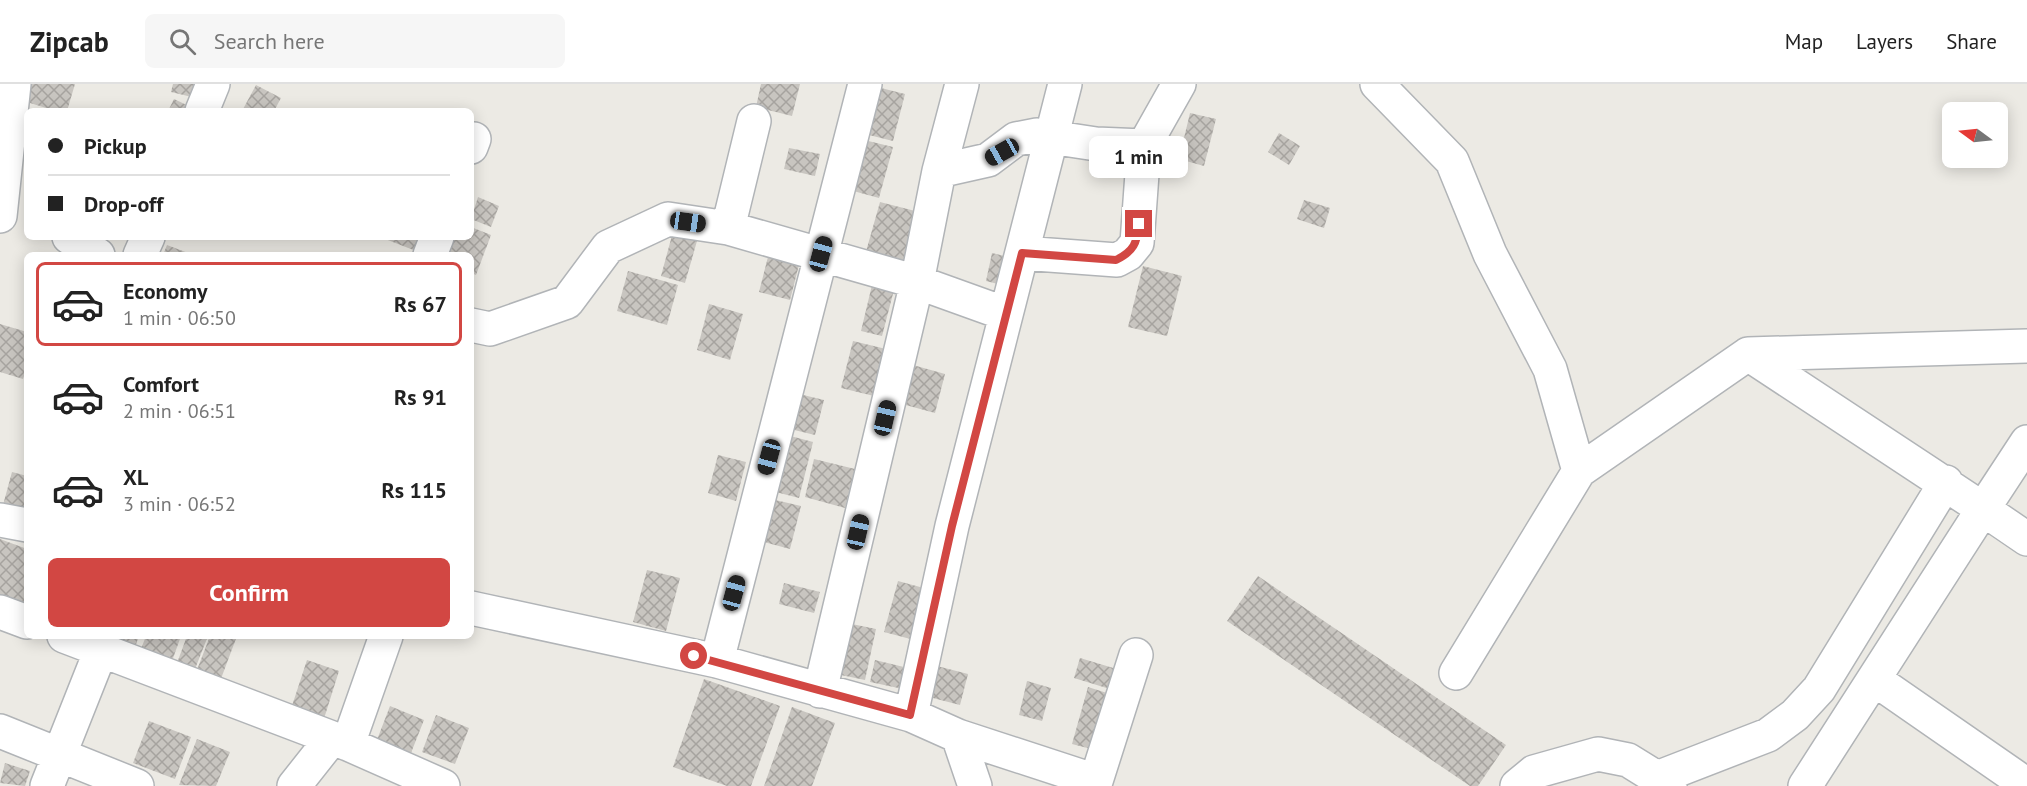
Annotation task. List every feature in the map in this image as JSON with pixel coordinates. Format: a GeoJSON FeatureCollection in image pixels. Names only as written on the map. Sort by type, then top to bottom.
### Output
{"type":"FeatureCollection","features":[{"type":"Feature","properties":{"kind":"street"},"geometry":{"type":"LineString","coordinates":[[10,208],[14,84]]}},
{"type":"Feature","properties":{"kind":"street"},"geometry":{"type":"LineString","coordinates":[[203,108],[213,84]]}},
{"type":"Feature","properties":{"kind":"street"},"geometry":{"type":"LineString","coordinates":[[717,661],[865,84]]}},
{"type":"Feature","properties":{"kind":"street"},"geometry":{"type":"LineString","coordinates":[[820,691],[917,282],[939,171],[962,84]]}},
{"type":"Feature","properties":{"kind":"street"},"geometry":{"type":"LineString","coordinates":[[910,715],[952,526],[1065,84]]}},
{"type":"Feature","properties":{"kind":"street"},"geometry":{"type":"LineString","coordinates":[[1022,253],[1116,260],[1128,254],[1137,243],[1144,146],[1179,84]]}},
{"type":"Feature","properties":{"kind":"street"},"geometry":{"type":"LineString","coordinates":[[1377,84],[1452,161],[1490,254],[1550,369],[1579,471]]}},
{"type":"Feature","properties":{"kind":"street"},"geometry":{"type":"LineString","coordinates":[[728,228],[754,121]]}},
{"type":"Feature","properties":{"kind":"street"},"geometry":{"type":"LineString","coordinates":[[939,171],[988,160],[1002,152],[1016,139],[1052,136],[1095,144],[1144,146]]}},
{"type":"Feature","properties":{"kind":"street"},"geometry":{"type":"LineString","coordinates":[[474,326],[490,329],[567,302],[608,247],[668,219],[728,228],[821,254],[917,282],[1006,314]]}},
{"type":"Feature","properties":{"kind":"street"},"geometry":{"type":"LineString","coordinates":[[74,240],[93,252]]}},
{"type":"Feature","properties":{"kind":"street"},"geometry":{"type":"LineString","coordinates":[[1456,673],[1579,471],[1748,354],[2027,346]]}},
{"type":"Feature","properties":{"kind":"street"},"geometry":{"type":"LineString","coordinates":[[1748,354],[1946,482],[2027,539]]}},
{"type":"Feature","properties":{"kind":"street"},"geometry":{"type":"LineString","coordinates":[[1805,786],[2027,442]]}},
{"type":"Feature","properties":{"kind":"street"},"geometry":{"type":"LineString","coordinates":[[1517,786],[1534,772],[1598,754],[1628,760],[1663,782],[1768,735],[1795,715],[1819,688],[1946,482]]}},
{"type":"Feature","properties":{"kind":"street"},"geometry":{"type":"LineString","coordinates":[[0,520],[24,524]]}},
{"type":"Feature","properties":{"kind":"street"},"geometry":{"type":"LineString","coordinates":[[474,609],[717,661],[910,715],[958,735],[1107,784],[1136,655]]}},
{"type":"Feature","properties":{"kind":"street"},"geometry":{"type":"LineString","coordinates":[[0,612],[24,621]]}},
{"type":"Feature","properties":{"kind":"street"},"geometry":{"type":"LineString","coordinates":[[72,639],[340,741],[443,786]]}},
{"type":"Feature","properties":{"kind":"street"},"geometry":{"type":"LineString","coordinates":[[294,786],[340,741],[385,639]]}},
{"type":"Feature","properties":{"kind":"street"},"geometry":{"type":"LineString","coordinates":[[46,786],[101,650]]}},
{"type":"Feature","properties":{"kind":"street"},"geometry":{"type":"LineString","coordinates":[[1874,679],[2027,785]]}},
{"type":"Feature","properties":{"kind":"street"},"geometry":{"type":"LineString","coordinates":[[0,731],[137,786]]}},
{"type":"Feature","properties":{"kind":"street"},"geometry":{"type":"LineString","coordinates":[[958,735],[975,786]]}},
{"type":"Feature","properties":{"kind":"building"},"geometry":{"type":"Polygon","coordinates":[[[22,84],[75,84],[68,108],[46,108],[17,99],[22,84]]]}},
{"type":"Feature","properties":{"kind":"building"},"geometry":{"type":"Polygon","coordinates":[[[173,84],[200,84],[196,98],[171,92],[173,84]]]}},
{"type":"Feature","properties":{"kind":"building"},"geometry":{"type":"Polygon","coordinates":[[[761,84],[800,84],[792,116],[756,107],[761,84]]]}},
{"type":"Feature","properties":{"kind":"building"},"geometry":{"type":"Polygon","coordinates":[[[256,85],[281,98],[276,108],[244,108],[256,85]]]}},
{"type":"Feature","properties":{"kind":"building"},"geometry":{"type":"Polygon","coordinates":[[[881,88],[905,94],[893,141],[869,135],[881,88]]]}},
{"type":"Feature","properties":{"kind":"building"},"geometry":{"type":"Polygon","coordinates":[[[174,99],[193,108],[170,108],[174,99]]]}},
{"type":"Feature","properties":{"kind":"building"},"geometry":{"type":"Polygon","coordinates":[[[1190,113],[1216,119],[1204,166],[1179,159],[1190,113]]]}},
{"type":"Feature","properties":{"kind":"building"},"geometry":{"type":"Polygon","coordinates":[[[1279,133],[1300,146],[1289,165],[1268,152],[1279,133]]]}},
{"type":"Feature","properties":{"kind":"building"},"geometry":{"type":"Polygon","coordinates":[[[860,139],[893,147],[879,198],[846,189],[860,139]]]}},
{"type":"Feature","properties":{"kind":"building"},"geometry":{"type":"Polygon","coordinates":[[[789,148],[820,154],[815,176],[784,169],[789,148]]]}},
{"type":"Feature","properties":{"kind":"building"},"geometry":{"type":"Polygon","coordinates":[[[478,197],[499,206],[491,227],[474,220],[474,210],[478,197]]]}},
{"type":"Feature","properties":{"kind":"building"},"geometry":{"type":"Polygon","coordinates":[[[1304,200],[1330,208],[1324,228],[1297,219],[1304,200]]]}},
{"type":"Feature","properties":{"kind":"building"},"geometry":{"type":"Polygon","coordinates":[[[880,202],[919,212],[905,265],[865,255],[880,202]]]}},
{"type":"Feature","properties":{"kind":"building"},"geometry":{"type":"Polygon","coordinates":[[[474,228],[491,235],[476,275],[474,274],[474,252],[446,252],[451,240],[474,240],[474,228]]]}},
{"type":"Feature","properties":{"kind":"building"},"geometry":{"type":"Polygon","coordinates":[[[674,228],[699,234],[685,283],[661,276],[674,228]]]}},
{"type":"Feature","properties":{"kind":"building"},"geometry":{"type":"Polygon","coordinates":[[[388,240],[421,240],[416,251],[388,240]]]}},
{"type":"Feature","properties":{"kind":"building"},"geometry":{"type":"Polygon","coordinates":[[[167,245],[185,252],[164,252],[167,245]]]}},
{"type":"Feature","properties":{"kind":"building"},"geometry":{"type":"Polygon","coordinates":[[[769,253],[800,261],[790,300],[759,292],[769,253]]]}},
{"type":"Feature","properties":{"kind":"building"},"geometry":{"type":"Polygon","coordinates":[[[992,253],[1013,258],[1006,286],[986,281],[992,253]]]}},
{"type":"Feature","properties":{"kind":"building"},"geometry":{"type":"Polygon","coordinates":[[[1143,266],[1182,276],[1167,336],[1128,327],[1143,266]]]}},
{"type":"Feature","properties":{"kind":"building"},"geometry":{"type":"Polygon","coordinates":[[[628,271],[678,285],[667,325],[617,311],[628,271]]]}},
{"type":"Feature","properties":{"kind":"building"},"geometry":{"type":"Polygon","coordinates":[[[872,285],[894,290],[882,336],[861,331],[872,285]]]}},
{"type":"Feature","properties":{"kind":"building"},"geometry":{"type":"Polygon","coordinates":[[[709,304],[743,314],[730,360],[697,350],[709,304]]]}},
{"type":"Feature","properties":{"kind":"building"},"geometry":{"type":"Polygon","coordinates":[[[0,324],[24,331],[24,376],[23,379],[0,372],[0,324]]]}},
{"type":"Feature","properties":{"kind":"building"},"geometry":{"type":"Polygon","coordinates":[[[853,341],[886,349],[874,396],[841,388],[853,341]]]}},
{"type":"Feature","properties":{"kind":"building"},"geometry":{"type":"Polygon","coordinates":[[[913,365],[945,374],[935,413],[902,404],[913,365]]]}},
{"type":"Feature","properties":{"kind":"building"},"geometry":{"type":"Polygon","coordinates":[[[795,393],[824,400],[815,435],[786,428],[795,393]]]}},
{"type":"Feature","properties":{"kind":"building"},"geometry":{"type":"Polygon","coordinates":[[[783,434],[813,442],[799,498],[768,490],[783,434]]]}},
{"type":"Feature","properties":{"kind":"building"},"geometry":{"type":"Polygon","coordinates":[[[718,455],[746,462],[736,501],[708,493],[718,455]]]}},
{"type":"Feature","properties":{"kind":"building"},"geometry":{"type":"Polygon","coordinates":[[[814,459],[855,469],[845,508],[805,497],[814,459]]]}},
{"type":"Feature","properties":{"kind":"building"},"geometry":{"type":"Polygon","coordinates":[[[12,472],[24,475],[24,510],[3,505],[12,472]]]}},
{"type":"Feature","properties":{"kind":"building"},"geometry":{"type":"Polygon","coordinates":[[[771,499],[801,506],[790,549],[760,541],[771,499]]]}},
{"type":"Feature","properties":{"kind":"building"},"geometry":{"type":"Polygon","coordinates":[[[0,539],[24,548],[24,609],[0,599],[0,539]]]}},
{"type":"Feature","properties":{"kind":"building"},"geometry":{"type":"Polygon","coordinates":[[[647,570],[680,578],[666,631],[633,622],[647,570]]]}},
{"type":"Feature","properties":{"kind":"building"},"geometry":{"type":"Polygon","coordinates":[[[1258,576],[1506,745],[1478,786],[1470,786],[1227,621],[1258,576]]]}},
{"type":"Feature","properties":{"kind":"building"},"geometry":{"type":"Polygon","coordinates":[[[898,581],[931,590],[918,641],[884,632],[898,581]]]}},
{"type":"Feature","properties":{"kind":"building"},"geometry":{"type":"Polygon","coordinates":[[[784,583],[820,592],[814,613],[779,604],[784,583]]]}},
{"type":"Feature","properties":{"kind":"building"},"geometry":{"type":"Polygon","coordinates":[[[847,623],[876,629],[865,680],[836,674],[847,623]]]}},
{"type":"Feature","properties":{"kind":"building"},"geometry":{"type":"Polygon","coordinates":[[[113,639],[138,639],[134,650],[113,639]]]}},
{"type":"Feature","properties":{"kind":"building"},"geometry":{"type":"Polygon","coordinates":[[[145,639],[180,639],[172,661],[141,649],[145,639]]]}},
{"type":"Feature","properties":{"kind":"building"},"geometry":{"type":"Polygon","coordinates":[[[186,639],[207,639],[195,669],[177,663],[186,639]]]}},
{"type":"Feature","properties":{"kind":"building"},"geometry":{"type":"Polygon","coordinates":[[[209,639],[236,639],[219,684],[195,675],[209,639]]]}},
{"type":"Feature","properties":{"kind":"building"},"geometry":{"type":"Polygon","coordinates":[[[1080,658],[1120,670],[1113,690],[1074,678],[1080,658]]]}},
{"type":"Feature","properties":{"kind":"building"},"geometry":{"type":"Polygon","coordinates":[[[307,660],[339,671],[322,725],[289,715],[307,660]]]}},
{"type":"Feature","properties":{"kind":"building"},"geometry":{"type":"Polygon","coordinates":[[[875,660],[908,668],[903,689],[870,682],[875,660]]]}},
{"type":"Feature","properties":{"kind":"building"},"geometry":{"type":"Polygon","coordinates":[[[937,666],[968,674],[960,705],[929,697],[937,666]]]}},
{"type":"Feature","properties":{"kind":"building"},"geometry":{"type":"Polygon","coordinates":[[[704,679],[780,706],[751,786],[727,786],[673,767],[704,679]]]}},
{"type":"Feature","properties":{"kind":"building"},"geometry":{"type":"Polygon","coordinates":[[[1027,681],[1051,688],[1042,721],[1019,715],[1027,681]]]}},
{"type":"Feature","properties":{"kind":"building"},"geometry":{"type":"Polygon","coordinates":[[[1088,687],[1110,694],[1095,750],[1072,744],[1088,687]]]}},
{"type":"Feature","properties":{"kind":"building"},"geometry":{"type":"Polygon","coordinates":[[[390,706],[424,720],[409,758],[375,745],[390,706]]]}},
{"type":"Feature","properties":{"kind":"building"},"geometry":{"type":"Polygon","coordinates":[[[792,707],[835,723],[812,786],[764,786],[792,707]]]}},
{"type":"Feature","properties":{"kind":"building"},"geometry":{"type":"Polygon","coordinates":[[[436,715],[469,728],[455,764],[422,752],[436,715]]]}},
{"type":"Feature","properties":{"kind":"building"},"geometry":{"type":"Polygon","coordinates":[[[149,721],[191,737],[175,779],[133,763],[149,721]]]}},
{"type":"Feature","properties":{"kind":"building"},"geometry":{"type":"Polygon","coordinates":[[[197,739],[230,752],[216,786],[179,785],[197,739]]]}},
{"type":"Feature","properties":{"kind":"building"},"geometry":{"type":"Polygon","coordinates":[[[5,763],[30,771],[25,786],[0,783],[5,763]]]}},
{"type":"Feature","properties":{"kind":"route"},"geometry":{"type":"LineString","coordinates":[[694,656],[910,715],[952,526],[1022,253],[1116,260],[1128,254],[1137,243],[1139,224]]}}]}
